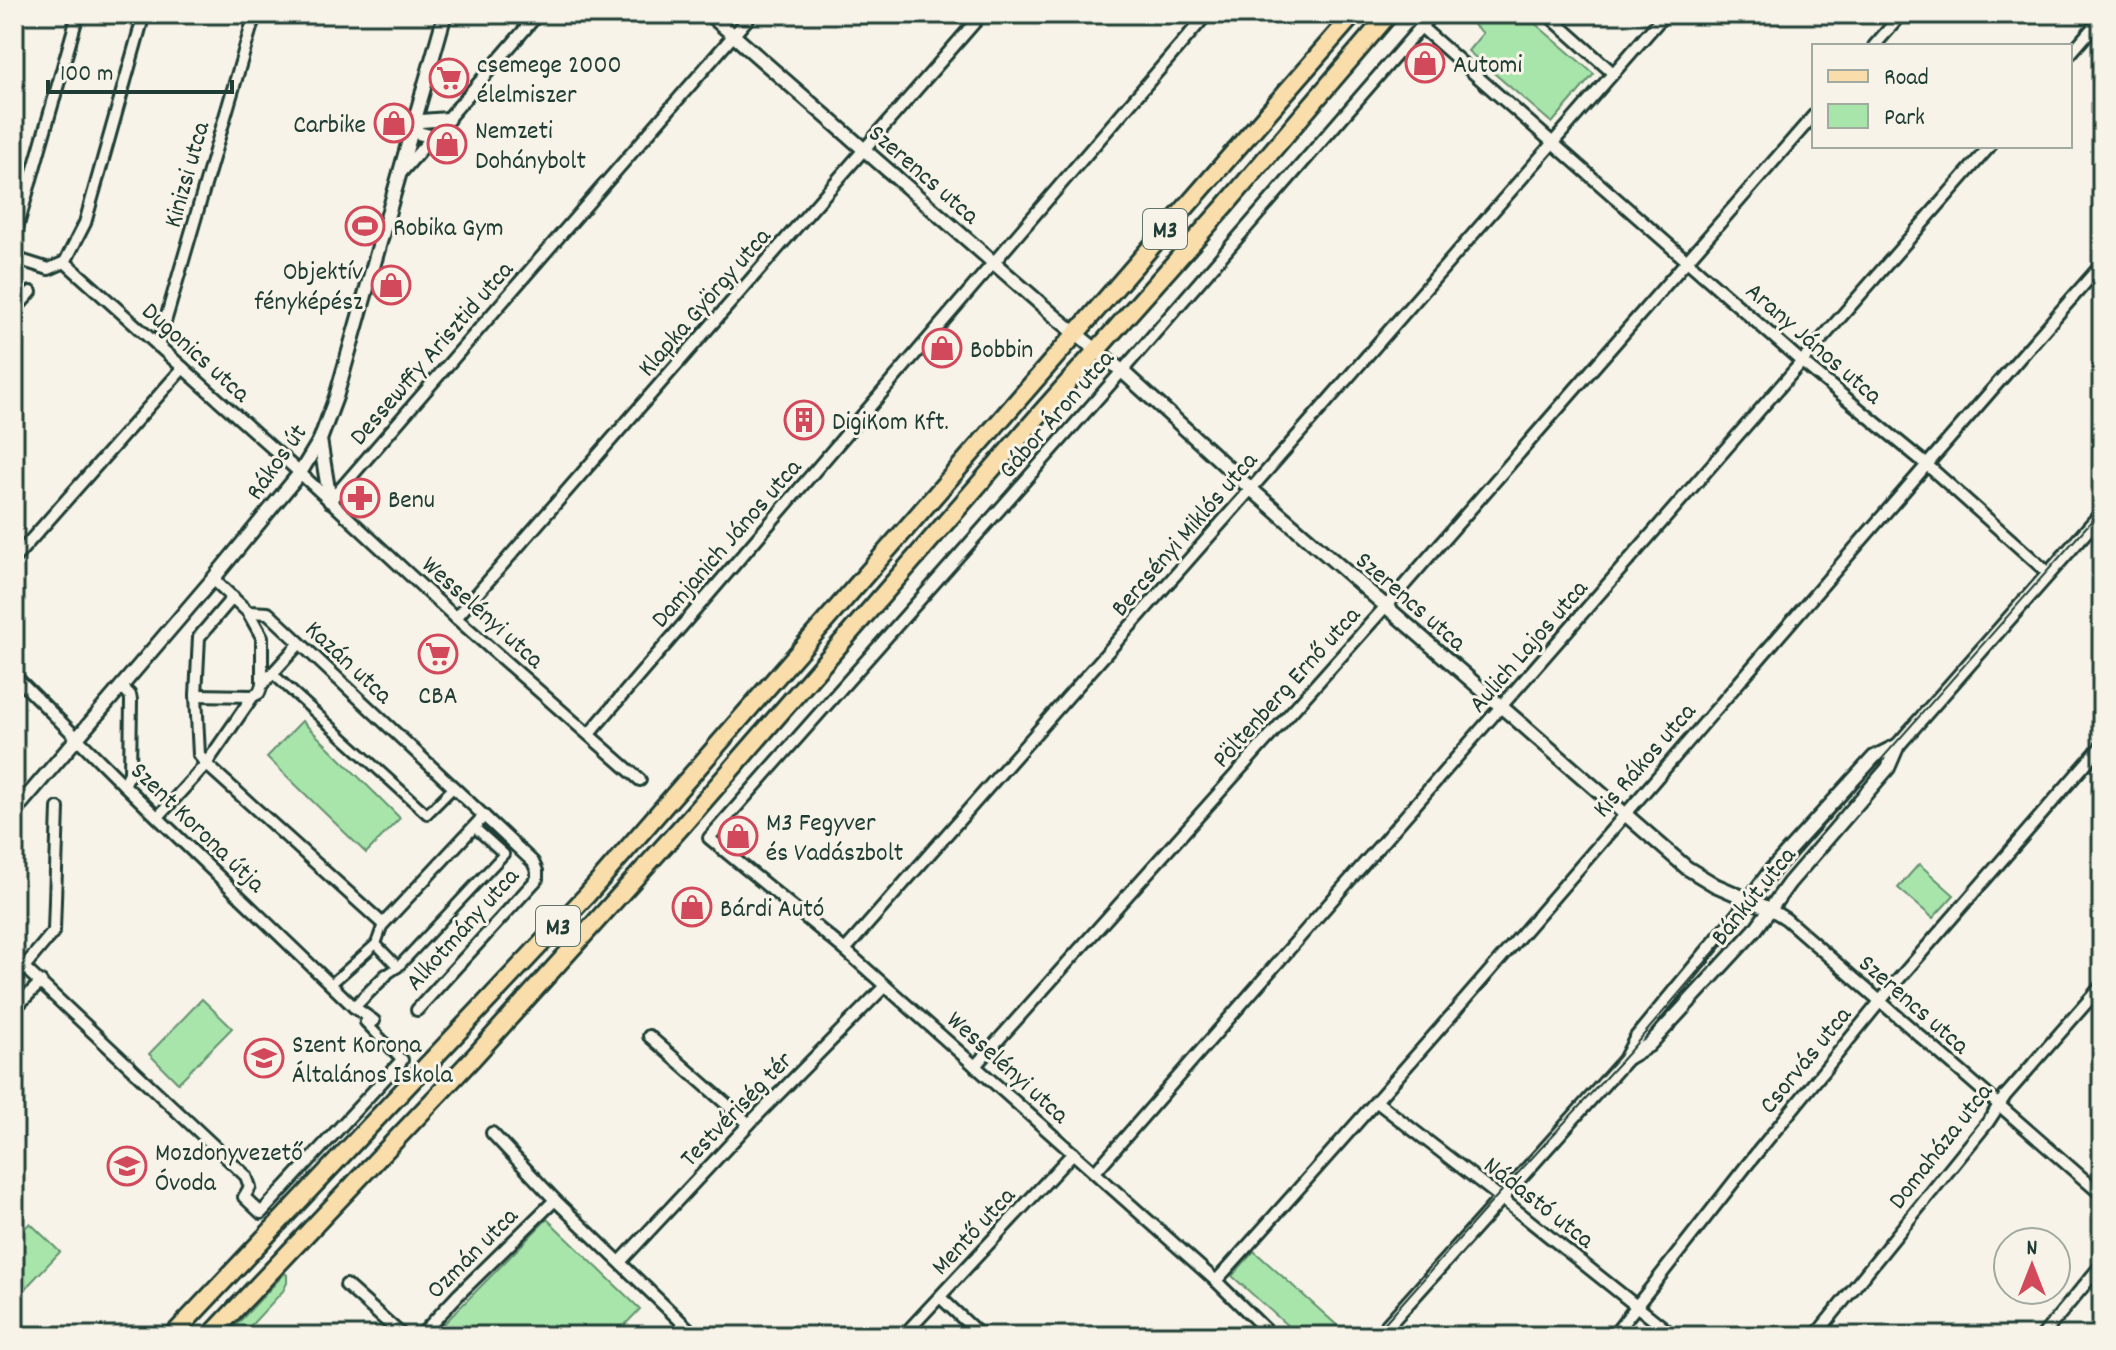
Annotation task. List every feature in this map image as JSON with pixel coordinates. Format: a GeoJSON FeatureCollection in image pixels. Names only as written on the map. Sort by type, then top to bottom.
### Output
{"type":"FeatureCollection","features":[{"type":"Feature","properties":{"kind":"main road","name":"M3"},"geometry":{"type":"LineString","coordinates":[[172,1336],[587,895],[1354,14]]}},
{"type":"Feature","properties":{"kind":"main road","name":"M3"},"geometry":{"type":"LineString","coordinates":[[210,1336],[473,1058],[641,872],[1225,206],[1389,14]]}},
{"type":"Feature","properties":{"kind":"street"},"geometry":{"type":"LineString","coordinates":[[14,239],[78,14]]}},
{"type":"Feature","properties":{"kind":"street"},"geometry":{"type":"LineString","coordinates":[[14,258],[49,269],[65,262],[85,223],[144,14]]}},
{"type":"Feature","properties":{"kind":"street","name":"Kinizsi utca"},"geometry":{"type":"LineString","coordinates":[[158,346],[255,14]]}},
{"type":"Feature","properties":{"kind":"street","name":"Rákos út"},"geometry":{"type":"LineString","coordinates":[[14,812],[213,579],[300,473],[320,440],[336,397],[445,14]]}},
{"type":"Feature","properties":{"kind":"street"},"geometry":{"type":"LineString","coordinates":[[400,173],[538,14]]}},
{"type":"Feature","properties":{"kind":"street","name":"Szerencs utca"},"geometry":{"type":"LineString","coordinates":[[709,14],[1058,319],[1098,350],[1251,489],[1687,868],[1715,885],[1780,914],[2102,1195]]}},
{"type":"Feature","properties":{"kind":"street","name":"Dessewffy Arisztid utca"},"geometry":{"type":"LineString","coordinates":[[330,501],[752,14]]}},
{"type":"Feature","properties":{"kind":"street","name":"Klapka György utca"},"geometry":{"type":"LineString","coordinates":[[456,618],[982,14]]}},
{"type":"Feature","properties":{"kind":"street","name":"Damjanich János utca"},"geometry":{"type":"LineString","coordinates":[[589,734],[1207,14]]}},
{"type":"Feature","properties":{"kind":"street","name":"Gábor Áron utca"},"geometry":{"type":"LineString","coordinates":[[709,838],[1122,371],[1432,14]]}},
{"type":"Feature","properties":{"kind":"street"},"geometry":{"type":"LineString","coordinates":[[1547,14],[1613,73],[1665,14]]}},
{"type":"Feature","properties":{"kind":"street"},"geometry":{"type":"LineString","coordinates":[[1876,44],[1902,14]]}},
{"type":"Feature","properties":{"kind":"street"},"geometry":{"type":"LineString","coordinates":[[2072,52],[2102,17]]}},
{"type":"Feature","properties":{"kind":"street","name":"Arany János utca"},"geometry":{"type":"LineString","coordinates":[[1421,27],[1802,362],[1926,464],[2048,573]]}},
{"type":"Feature","properties":{"kind":"street","name":"Bercsényi Miklós utca"},"geometry":{"type":"LineString","coordinates":[[845,950],[1613,73]]}},
{"type":"Feature","properties":{"kind":"street"},"geometry":{"type":"LineString","coordinates":[[420,99],[429,113],[446,120]]}},
{"type":"Feature","properties":{"kind":"street","name":"Pöltenberg Ernő utca"},"geometry":{"type":"LineString","coordinates":[[975,1066],[1386,606],[1812,117]]}},
{"type":"Feature","properties":{"kind":"street"},"geometry":{"type":"LineString","coordinates":[[434,137],[418,133],[414,125],[421,121],[446,120]]}},
{"type":"Feature","properties":{"kind":"street","name":"Aulich Lajos utca"},"geometry":{"type":"LineString","coordinates":[[1095,1172],[1988,148]]}},
{"type":"Feature","properties":{"kind":"street","name":"Dugonics utca"},"geometry":{"type":"LineString","coordinates":[[65,262],[300,473]]}},
{"type":"Feature","properties":{"kind":"street","name":"Kis Rákos utca"},"geometry":{"type":"LineString","coordinates":[[1216,1281],[1377,1102],[2102,264]]}},
{"type":"Feature","properties":{"kind":"street"},"geometry":{"type":"LineString","coordinates":[[14,311],[31,292]]}},
{"type":"Feature","properties":{"kind":"street"},"geometry":{"type":"LineString","coordinates":[[14,559],[183,368]]}},
{"type":"Feature","properties":{"kind":"street"},"geometry":{"type":"LineString","coordinates":[[320,440],[330,501]]}},
{"type":"Feature","properties":{"kind":"street","name":"Wesselényi utca"},"geometry":{"type":"LineString","coordinates":[[300,473],[456,618],[640,780]]}},
{"type":"Feature","properties":{"kind":"street","name":"Bánkút utca"},"geometry":{"type":"LineString","coordinates":[[1625,1060],[1649,1045],[1726,962],[1888,768],[1898,745],[2102,513]]}},
{"type":"Feature","properties":{"kind":"street","name":"Kazán utca"},"geometry":{"type":"LineString","coordinates":[[213,579],[248,612],[268,613],[484,816]]}},
{"type":"Feature","properties":{"kind":"street"},"geometry":{"type":"LineString","coordinates":[[206,764],[199,755],[196,695],[199,637],[233,597]]}},
{"type":"Feature","properties":{"kind":"street"},"geometry":{"type":"LineString","coordinates":[[196,695],[253,696],[259,693],[262,685],[262,637],[248,612]]}},
{"type":"Feature","properties":{"kind":"street"},"geometry":{"type":"LineString","coordinates":[[262,685],[299,644]]}},
{"type":"Feature","properties":{"kind":"street"},"geometry":{"type":"LineString","coordinates":[[273,674],[427,814],[453,788]]}},
{"type":"Feature","properties":{"kind":"street","name":"Szent Korona útja"},"geometry":{"type":"LineString","coordinates":[[14,675],[370,1022],[402,1060]]}},
{"type":"Feature","properties":{"kind":"street"},"geometry":{"type":"LineString","coordinates":[[121,686],[131,700],[130,773],[124,785]]}},
{"type":"Feature","properties":{"kind":"street"},"geometry":{"type":"LineString","coordinates":[[158,817],[206,764],[253,696]]}},
{"type":"Feature","properties":{"kind":"street","name":"Bánkút utca"},"geometry":{"type":"LineString","coordinates":[[1378,1336],[1625,1060],[1637,1037],[1771,870],[1874,757],[1898,745]]}},
{"type":"Feature","properties":{"kind":"street","name":"Csorvás utca"},"geometry":{"type":"LineString","coordinates":[[1613,1336],[1879,1002],[2102,745]]}},
{"type":"Feature","properties":{"kind":"street","name":"Szent Korona útja"},"geometry":{"type":"LineString","coordinates":[[206,764],[383,924]]}},
{"type":"Feature","properties":{"kind":"street"},"geometry":{"type":"LineString","coordinates":[[24,967],[54,931],[58,808]]}},
{"type":"Feature","properties":{"kind":"street"},"geometry":{"type":"LineString","coordinates":[[331,984],[376,944],[383,924],[484,816]]}},
{"type":"Feature","properties":{"kind":"street","name":"Alkotmány utca"},"geometry":{"type":"LineString","coordinates":[[417,1010],[537,879],[533,862],[484,816]]}},
{"type":"Feature","properties":{"kind":"street","name":"Alkotmány utca"},"geometry":{"type":"LineString","coordinates":[[354,1007],[398,967],[504,854],[474,827]]}},
{"type":"Feature","properties":{"kind":"street","name":"Wesselényi utca"},"geometry":{"type":"LineString","coordinates":[[709,838],[845,950],[1216,1281],[1272,1336]]}},
{"type":"Feature","properties":{"kind":"street"},"geometry":{"type":"LineString","coordinates":[[376,944],[398,967]]}},
{"type":"Feature","properties":{"kind":"street"},"geometry":{"type":"LineString","coordinates":[[14,958],[246,1176],[250,1187],[244,1197],[261,1213],[402,1060]]}},
{"type":"Feature","properties":{"kind":"street"},"geometry":{"type":"LineString","coordinates":[[14,1009],[41,982]]}},
{"type":"Feature","properties":{"kind":"street","name":"Domaháza utca"},"geometry":{"type":"LineString","coordinates":[[1815,1336],[1988,1122],[1998,1105],[2102,985]]}},
{"type":"Feature","properties":{"kind":"street","name":"Testvériség tér"},"geometry":{"type":"LineString","coordinates":[[620,1262],[749,1124],[885,986]]}},
{"type":"Feature","properties":{"kind":"street"},"geometry":{"type":"LineString","coordinates":[[649,1036],[749,1124]]}},
{"type":"Feature","properties":{"kind":"street","name":"Nádastó utca"},"geometry":{"type":"LineString","coordinates":[[1377,1102],[1674,1336]]}},
{"type":"Feature","properties":{"kind":"street"},"geometry":{"type":"LineString","coordinates":[[492,1133],[555,1200],[696,1336]]}},
{"type":"Feature","properties":{"kind":"street","name":"Mentő utca"},"geometry":{"type":"LineString","coordinates":[[903,1336],[1073,1153]]}},
{"type":"Feature","properties":{"kind":"street","name":"Ozmán utca"},"geometry":{"type":"LineString","coordinates":[[420,1336],[555,1200]]}},
{"type":"Feature","properties":{"kind":"street"},"geometry":{"type":"LineString","coordinates":[[2042,1336],[2102,1264]]}},
{"type":"Feature","properties":{"kind":"street"},"geometry":{"type":"LineString","coordinates":[[346,1285],[403,1336]]}},
{"type":"Feature","properties":{"kind":"street"},"geometry":{"type":"LineString","coordinates":[[940,1297],[981,1336]]}},
{"type":"Feature","properties":{"kind":"green space"},"geometry":{"type":"Polygon","coordinates":[[[1461,14],[1524,14],[1594,74],[1552,123],[1468,51],[1483,33],[1461,14]]]}},
{"type":"Feature","properties":{"kind":"green space"},"geometry":{"type":"Polygon","coordinates":[[[302,721],[400,818],[366,853],[267,757],[302,721]]]}},
{"type":"Feature","properties":{"kind":"green space"},"geometry":{"type":"Polygon","coordinates":[[[1919,864],[1954,895],[1933,918],[1898,888],[1919,864]]]}},
{"type":"Feature","properties":{"kind":"green space"},"geometry":{"type":"Polygon","coordinates":[[[202,999],[232,1028],[178,1083],[149,1054],[202,999]]]}},
{"type":"Feature","properties":{"kind":"green space"},"geometry":{"type":"Polygon","coordinates":[[[547,1219],[640,1309],[614,1336],[432,1336],[547,1219]]]}},
{"type":"Feature","properties":{"kind":"green space"},"geometry":{"type":"Polygon","coordinates":[[[30,1223],[60,1252],[17,1297],[14,1294],[14,1239],[30,1223]]]}},
{"type":"Feature","properties":{"kind":"green space"},"geometry":{"type":"Polygon","coordinates":[[[1254,1251],[1349,1336],[1299,1336],[1232,1276],[1254,1251]]]}},
{"type":"Feature","properties":{"kind":"green space"},"geometry":{"type":"Polygon","coordinates":[[[285,1273],[287,1283],[283,1291],[241,1336],[226,1336],[285,1273]]]}},
{"type":"Feature","properties":{"kind":"tram line"},"geometry":{"type":"LineString","coordinates":[[1373,1336],[1629,1052],[1783,871],[2102,509]]}},
{"type":"Feature","properties":{"kind":"place","name":"Automi"},"geometry":{"type":"Point","coordinates":[1425,63]}},
{"type":"Feature","properties":{"kind":"place","name":"csemege 2000 élelmiszer"},"geometry":{"type":"Point","coordinates":[449,78]}},
{"type":"Feature","properties":{"kind":"place","name":"Carbike"},"geometry":{"type":"Point","coordinates":[394,123]}},
{"type":"Feature","properties":{"kind":"place","name":"Nemzeti Dohánybolt"},"geometry":{"type":"Point","coordinates":[447,144]}},
{"type":"Feature","properties":{"kind":"place","name":"Robika Gym"},"geometry":{"type":"Point","coordinates":[365,226]}},
{"type":"Feature","properties":{"kind":"place","name":"Objektív fényképész"},"geometry":{"type":"Point","coordinates":[391,285]}},
{"type":"Feature","properties":{"kind":"place","name":"Bobbin"},"geometry":{"type":"Point","coordinates":[942,348]}},
{"type":"Feature","properties":{"kind":"place","name":"DigiKom Kft."},"geometry":{"type":"Point","coordinates":[804,420]}},
{"type":"Feature","properties":{"kind":"place","name":"Benu"},"geometry":{"type":"Point","coordinates":[360,498]}},
{"type":"Feature","properties":{"kind":"place","name":"CBA"},"geometry":{"type":"Point","coordinates":[438,654]}},
{"type":"Feature","properties":{"kind":"place","name":"M3 Fegyver és Vadászbolt"},"geometry":{"type":"Point","coordinates":[738,836]}},
{"type":"Feature","properties":{"kind":"place","name":"Bárdi Autó"},"geometry":{"type":"Point","coordinates":[692,907]}},
{"type":"Feature","properties":{"kind":"place","name":"Szent Korona Általános Iskola"},"geometry":{"type":"Point","coordinates":[264,1058]}},
{"type":"Feature","properties":{"kind":"place","name":"Mozdonyvezető Óvoda"},"geometry":{"type":"Point","coordinates":[127,1166]}}]}
